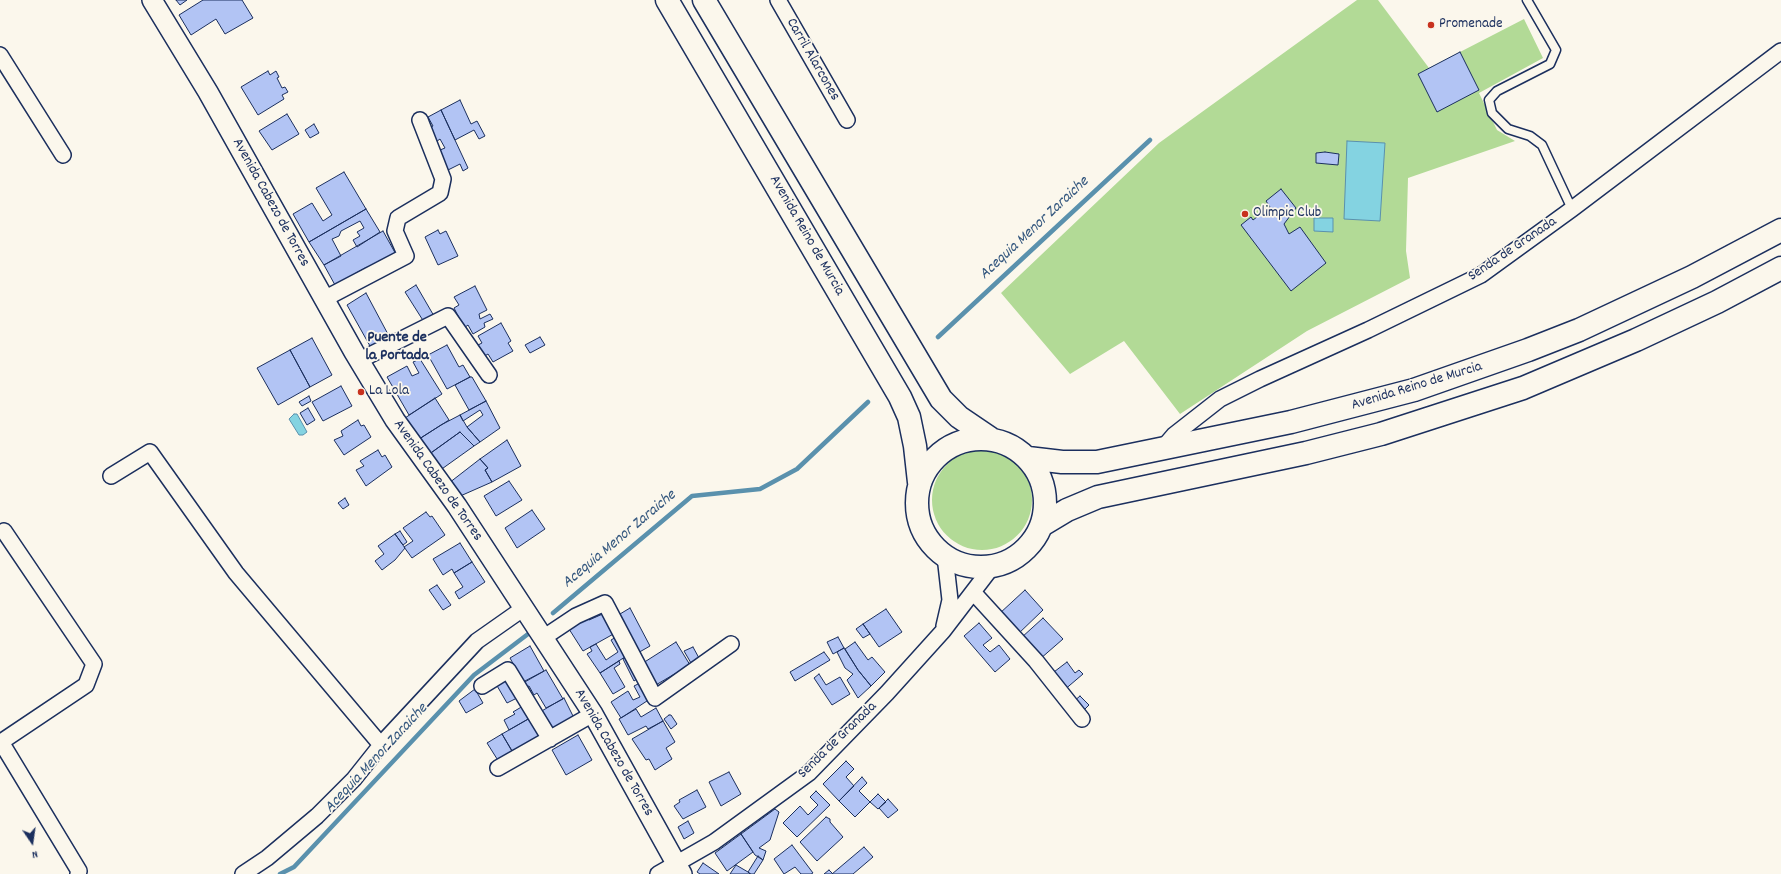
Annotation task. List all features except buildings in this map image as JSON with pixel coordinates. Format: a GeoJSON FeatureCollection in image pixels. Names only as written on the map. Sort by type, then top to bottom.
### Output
{"type":"FeatureCollection","features":[{"type":"Feature","properties":{"kind":"main road","name":"Avenida Reino de Murcia"},"geometry":{"type":"LineString","coordinates":[[667,0],[900,397],[909,417],[920,482]]}},
{"type":"Feature","properties":{"kind":"main road"},"geometry":{"type":"LineString","coordinates":[[704,0],[941,399],[959,417],[990,438],[1010,445],[1028,458],[1042,478],[1046,501],[1042,525],[1031,545],[1013,559],[992,566],[967,566],[945,556],[927,538],[918,516],[917,493],[920,482],[930,463],[947,448],[967,440],[990,438]]}},
{"type":"Feature","properties":{"kind":"main road","name":"Avenida Reino de Murcia"},"geometry":{"type":"LineString","coordinates":[[1028,458],[1062,462],[1097,462],[1291,422],[1358,406],[1464,373],[1528,350],[1630,307],[1692,277],[1781,230]]}},
{"type":"Feature","properties":{"kind":"main road"},"geometry":{"type":"LineString","coordinates":[[1042,525],[1067,510],[1098,497],[1382,434],[1523,388],[1636,340],[1716,302],[1781,268]]}},
{"type":"Feature","properties":{"kind":"street","name":"Avenida Cabezo de Torres"},"geometry":{"type":"LineString","coordinates":[[152,0],[208,92],[324,299],[395,420],[457,506],[593,714],[679,869]]}},
{"type":"Feature","properties":{"kind":"street","name":"Carril Alarcones"},"geometry":{"type":"LineString","coordinates":[[778,0],[847,120]]}},
{"type":"Feature","properties":{"kind":"street","name":"Senda de Granada"},"geometry":{"type":"LineString","coordinates":[[1162,449],[1174,435],[1220,399],[1260,378],[1368,330],[1481,275],[1572,209],[1781,51]]}},
{"type":"Feature","properties":{"kind":"street"},"geometry":{"type":"LineString","coordinates":[[0,55],[63,155]]}},
{"type":"Feature","properties":{"kind":"street"},"geometry":{"type":"LineString","coordinates":[[324,299],[406,256],[395,231],[398,218],[440,193],[443,179],[420,120]]}},
{"type":"Feature","properties":{"kind":"street"},"geometry":{"type":"LineString","coordinates":[[360,360],[448,316],[489,375]]}},
{"type":"Feature","properties":{"kind":"street"},"geometry":{"type":"LineString","coordinates":[[111,476],[150,452],[236,573],[381,745]]}},
{"type":"Feature","properties":{"kind":"street"},"geometry":{"type":"LineString","coordinates":[[4,531],[94,664],[86,685],[1,742],[80,871],[78,874]]}},
{"type":"Feature","properties":{"kind":"street","name":"Senda de Granada"},"geometry":{"type":"LineString","coordinates":[[943,631],[950,600],[945,556]]}},
{"type":"Feature","properties":{"kind":"street","name":"Senda de Granada"},"geometry":{"type":"LineString","coordinates":[[658,874],[679,869],[809,773],[887,693],[943,631],[992,566]]}},
{"type":"Feature","properties":{"kind":"street"},"geometry":{"type":"LineString","coordinates":[[973,592],[1036,661],[1082,719]]}},
{"type":"Feature","properties":{"kind":"street"},"geometry":{"type":"LineString","coordinates":[[543,638],[576,616],[605,603],[655,698],[731,644]]}},
{"type":"Feature","properties":{"kind":"street"},"geometry":{"type":"LineString","coordinates":[[243,874],[267,858],[317,816],[354,779],[381,745],[477,641],[524,608]]}},
{"type":"Feature","properties":{"kind":"street"},"geometry":{"type":"LineString","coordinates":[[482,686],[508,670],[550,739]]}},
{"type":"Feature","properties":{"kind":"street"},"geometry":{"type":"LineString","coordinates":[[498,768],[593,714]]}},
{"type":"Feature","properties":{"kind":"lane"},"geometry":{"type":"LineString","coordinates":[[1528,0],[1556,50],[1550,64],[1497,91],[1489,100],[1492,113],[1508,129],[1530,136],[1542,145],[1572,209]]}},
{"type":"Feature","properties":{"kind":"green space","name":"Olimpic Club"},"geometry":{"type":"Polygon","coordinates":[[[1357,0],[1378,0],[1429,68],[1524,19],[1543,58],[1479,93],[1497,130],[1515,141],[1408,178],[1406,251],[1410,278],[1307,331],[1180,414],[1124,341],[1070,374],[1001,293],[1159,143],[1357,0]]]}},
{"type":"Feature","properties":{"kind":"green space"},"geometry":{"type":"Polygon","coordinates":[[[982,450],[1001,454],[1017,465],[1028,481],[1032,500],[1028,519],[1017,535],[1001,546],[982,550],[963,546],[947,535],[936,519],[932,500],[936,481],[947,465],[963,454],[982,450]]]}},
{"type":"Feature","properties":{"kind":"water"},"geometry":{"type":"Polygon","coordinates":[[[1347,141],[1385,143],[1380,221],[1344,219],[1347,141]]]}},
{"type":"Feature","properties":{"kind":"water"},"geometry":{"type":"Polygon","coordinates":[[[1314,218],[1333,218],[1333,232],[1314,231],[1314,218]]]}},
{"type":"Feature","properties":{"kind":"water"},"geometry":{"type":"Polygon","coordinates":[[[294,414],[297,414],[307,432],[303,435],[299,435],[289,419],[294,414]]]}},
{"type":"Feature","properties":{"kind":"waterway","name":"Acequia Menor Zaraiche"},"geometry":{"type":"LineString","coordinates":[[938,337],[1150,140]]}},
{"type":"Feature","properties":{"kind":"waterway","name":"Acequia Menor Zaraiche"},"geometry":{"type":"LineString","coordinates":[[553,613],[692,496],[760,489],[797,469],[868,402]]}},
{"type":"Feature","properties":{"kind":"waterway","name":"Acequia Menor Zaraiche"},"geometry":{"type":"LineString","coordinates":[[280,874],[294,867],[474,675],[532,631]]}},
{"type":"Feature","properties":{"kind":"place","name":"Promenade"},"geometry":{"type":"Point","coordinates":[1431,25]}},
{"type":"Feature","properties":{"kind":"place","name":"Olimpic Club"},"geometry":{"type":"Point","coordinates":[1245,214]}},
{"type":"Feature","properties":{"kind":"place","name":"La Lola"},"geometry":{"type":"Point","coordinates":[361,392]}},
{"type":"Feature","properties":{"kind":"district","name":"Puente de la Portada"},"geometry":{"type":"Point","coordinates":[397,348]}}]}
